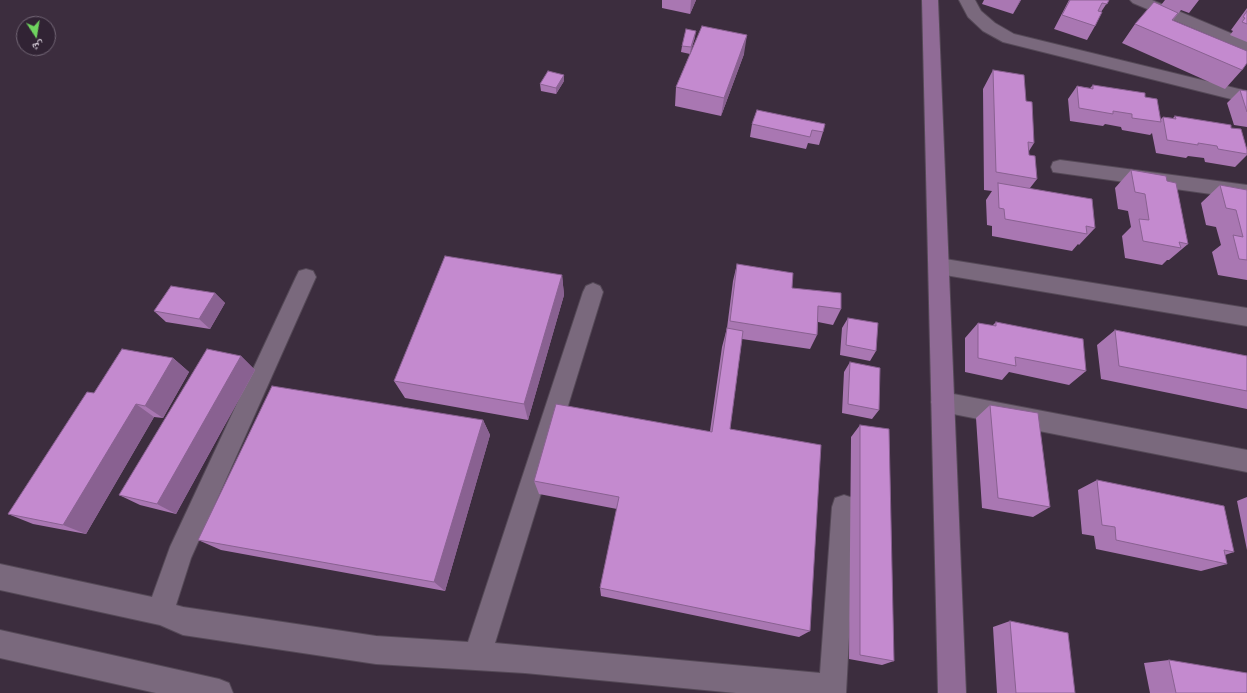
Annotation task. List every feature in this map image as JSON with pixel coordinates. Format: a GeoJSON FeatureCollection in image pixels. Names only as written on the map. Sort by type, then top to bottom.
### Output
{"type":"FeatureCollection","features":[{"type":"Feature","properties":{"kind":"main road"},"geometry":{"type":"LineString","coordinates":[[930,0],[952,693]]}},
{"type":"Feature","properties":{"kind":"street"},"geometry":{"type":"LineString","coordinates":[[967,0],[974,14],[989,27],[1009,38],[1247,97]]}},
{"type":"Feature","properties":{"kind":"street"},"geometry":{"type":"LineString","coordinates":[[1138,0],[1247,46]]}},
{"type":"Feature","properties":{"kind":"street"},"geometry":{"type":"LineString","coordinates":[[1060,167],[1247,192]]}},
{"type":"Feature","properties":{"kind":"street"},"geometry":{"type":"LineString","coordinates":[[939,266],[1247,317]]}},
{"type":"Feature","properties":{"kind":"street"},"geometry":{"type":"LineString","coordinates":[[160,612],[179,556],[306,277]]}},
{"type":"Feature","properties":{"kind":"street"},"geometry":{"type":"LineString","coordinates":[[477,656],[593,292]]}},
{"type":"Feature","properties":{"kind":"street"},"geometry":{"type":"LineString","coordinates":[[943,402],[1247,461]]}},
{"type":"Feature","properties":{"kind":"street"},"geometry":{"type":"LineString","coordinates":[[0,577],[160,612],[183,621],[376,650],[477,656],[833,691],[844,507]]}},
{"type":"Feature","properties":{"kind":"street"},"geometry":{"type":"LineString","coordinates":[[0,644],[219,693]]}},
{"type":"Feature","properties":{"kind":"building"},"geometry":{"type":"Polygon","coordinates":[[[1070,0],[1109,0],[1107,4],[1102,3],[1098,11],[1102,12],[1095,26],[1062,15],[1070,0]]]}},
{"type":"Feature","properties":{"kind":"building"},"geometry":{"type":"Polygon","coordinates":[[[1154,2],[1178,13],[1172,20],[1247,51],[1247,63],[1242,70],[1135,24],[1154,2]]]}},
{"type":"Feature","properties":{"kind":"building"},"geometry":{"type":"Polygon","coordinates":[[[1247,11],[1247,24],[1242,22],[1247,11]]]}},
{"type":"Feature","properties":{"kind":"building"},"geometry":{"type":"Polygon","coordinates":[[[702,26],[747,35],[724,98],[676,87],[702,26]]]}},
{"type":"Feature","properties":{"kind":"building"},"geometry":{"type":"Polygon","coordinates":[[[686,29],[696,31],[691,47],[682,46],[686,29]]]}},
{"type":"Feature","properties":{"kind":"building"},"geometry":{"type":"Polygon","coordinates":[[[993,70],[1024,75],[1026,101],[1032,102],[1034,143],[1028,142],[1029,155],[1035,156],[1037,179],[996,172],[993,70]]]}},
{"type":"Feature","properties":{"kind":"building"},"geometry":{"type":"Polygon","coordinates":[[[548,71],[564,75],[556,88],[540,84],[548,71]]]}},
{"type":"Feature","properties":{"kind":"building"},"geometry":{"type":"Polygon","coordinates":[[[1093,85],[1145,93],[1145,97],[1157,99],[1161,122],[1132,118],[1132,114],[1113,111],[1113,114],[1079,108],[1077,86],[1093,89],[1093,85]]]}},
{"type":"Feature","properties":{"kind":"building"},"geometry":{"type":"Polygon","coordinates":[[[1240,90],[1247,91],[1247,112],[1240,90]]]}},
{"type":"Feature","properties":{"kind":"building"},"geometry":{"type":"Polygon","coordinates":[[[757,110],[825,124],[823,132],[812,130],[810,137],[752,124],[757,110]]]}},
{"type":"Feature","properties":{"kind":"building"},"geometry":{"type":"Polygon","coordinates":[[[1175,116],[1231,125],[1231,128],[1241,129],[1247,154],[1218,149],[1217,146],[1198,143],[1198,145],[1167,140],[1163,117],[1176,119],[1175,116]]]}},
{"type":"Feature","properties":{"kind":"building"},"geometry":{"type":"Polygon","coordinates":[[[1131,170],[1166,176],[1167,181],[1176,183],[1188,244],[1179,242],[1181,248],[1143,241],[1139,219],[1149,220],[1145,194],[1135,192],[1131,170]]]}},
{"type":"Feature","properties":{"kind":"building"},"geometry":{"type":"Polygon","coordinates":[[[998,183],[1092,199],[1095,228],[1086,226],[1087,234],[1005,219],[1004,209],[999,208],[998,183]]]}},
{"type":"Feature","properties":{"kind":"building"},"geometry":{"type":"Polygon","coordinates":[[[1220,185],[1247,190],[1247,260],[1239,259],[1233,235],[1243,237],[1236,210],[1226,208],[1220,185]]]}},
{"type":"Feature","properties":{"kind":"building"},"geometry":{"type":"Polygon","coordinates":[[[445,256],[562,275],[524,404],[394,381],[445,256]]]}},
{"type":"Feature","properties":{"kind":"building"},"geometry":{"type":"Polygon","coordinates":[[[737,264],[793,273],[792,288],[841,293],[841,309],[818,306],[817,335],[730,321],[737,264]]]}},
{"type":"Feature","properties":{"kind":"building"},"geometry":{"type":"Polygon","coordinates":[[[171,286],[215,293],[199,319],[154,311],[171,286]]]}},
{"type":"Feature","properties":{"kind":"building"},"geometry":{"type":"Polygon","coordinates":[[[848,318],[878,323],[876,351],[846,345],[848,318]]]}},
{"type":"Feature","properties":{"kind":"building"},"geometry":{"type":"Polygon","coordinates":[[[996,322],[1083,339],[1086,371],[1015,357],[1016,366],[978,358],[978,323],[996,326],[996,322]]]}},
{"type":"Feature","properties":{"kind":"building"},"geometry":{"type":"Polygon","coordinates":[[[727,328],[743,331],[730,429],[821,445],[810,631],[600,588],[619,497],[534,481],[556,404],[712,432],[727,328]]]}},
{"type":"Feature","properties":{"kind":"building"},"geometry":{"type":"Polygon","coordinates":[[[1115,330],[1247,356],[1247,391],[1119,366],[1115,330]]]}},
{"type":"Feature","properties":{"kind":"building"},"geometry":{"type":"Polygon","coordinates":[[[122,349],[173,358],[145,406],[136,404],[63,525],[8,514],[87,392],[94,393],[122,349]]]}},
{"type":"Feature","properties":{"kind":"building"},"geometry":{"type":"Polygon","coordinates":[[[207,349],[241,356],[157,504],[119,495],[207,349]]]}},
{"type":"Feature","properties":{"kind":"building"},"geometry":{"type":"Polygon","coordinates":[[[850,362],[880,368],[879,410],[848,404],[850,362]]]}},
{"type":"Feature","properties":{"kind":"building"},"geometry":{"type":"Polygon","coordinates":[[[272,386],[483,420],[434,582],[198,540],[272,386]]]}},
{"type":"Feature","properties":{"kind":"building"},"geometry":{"type":"Polygon","coordinates":[[[990,405],[1038,413],[1050,507],[998,498],[990,405]]]}},
{"type":"Feature","properties":{"kind":"building"},"geometry":{"type":"Polygon","coordinates":[[[860,425],[889,429],[894,661],[860,655],[860,425]]]}},
{"type":"Feature","properties":{"kind":"building"},"geometry":{"type":"Polygon","coordinates":[[[1097,480],[1224,506],[1234,552],[1224,550],[1227,564],[1116,540],[1115,527],[1102,525],[1097,480]]]}},
{"type":"Feature","properties":{"kind":"building"},"geometry":{"type":"Polygon","coordinates":[[[1010,621],[1068,633],[1075,693],[1016,693],[1010,621]]]}},
{"type":"Feature","properties":{"kind":"building"},"geometry":{"type":"Polygon","coordinates":[[[1169,660],[1247,673],[1247,693],[1176,693],[1169,660]]]}}]}
